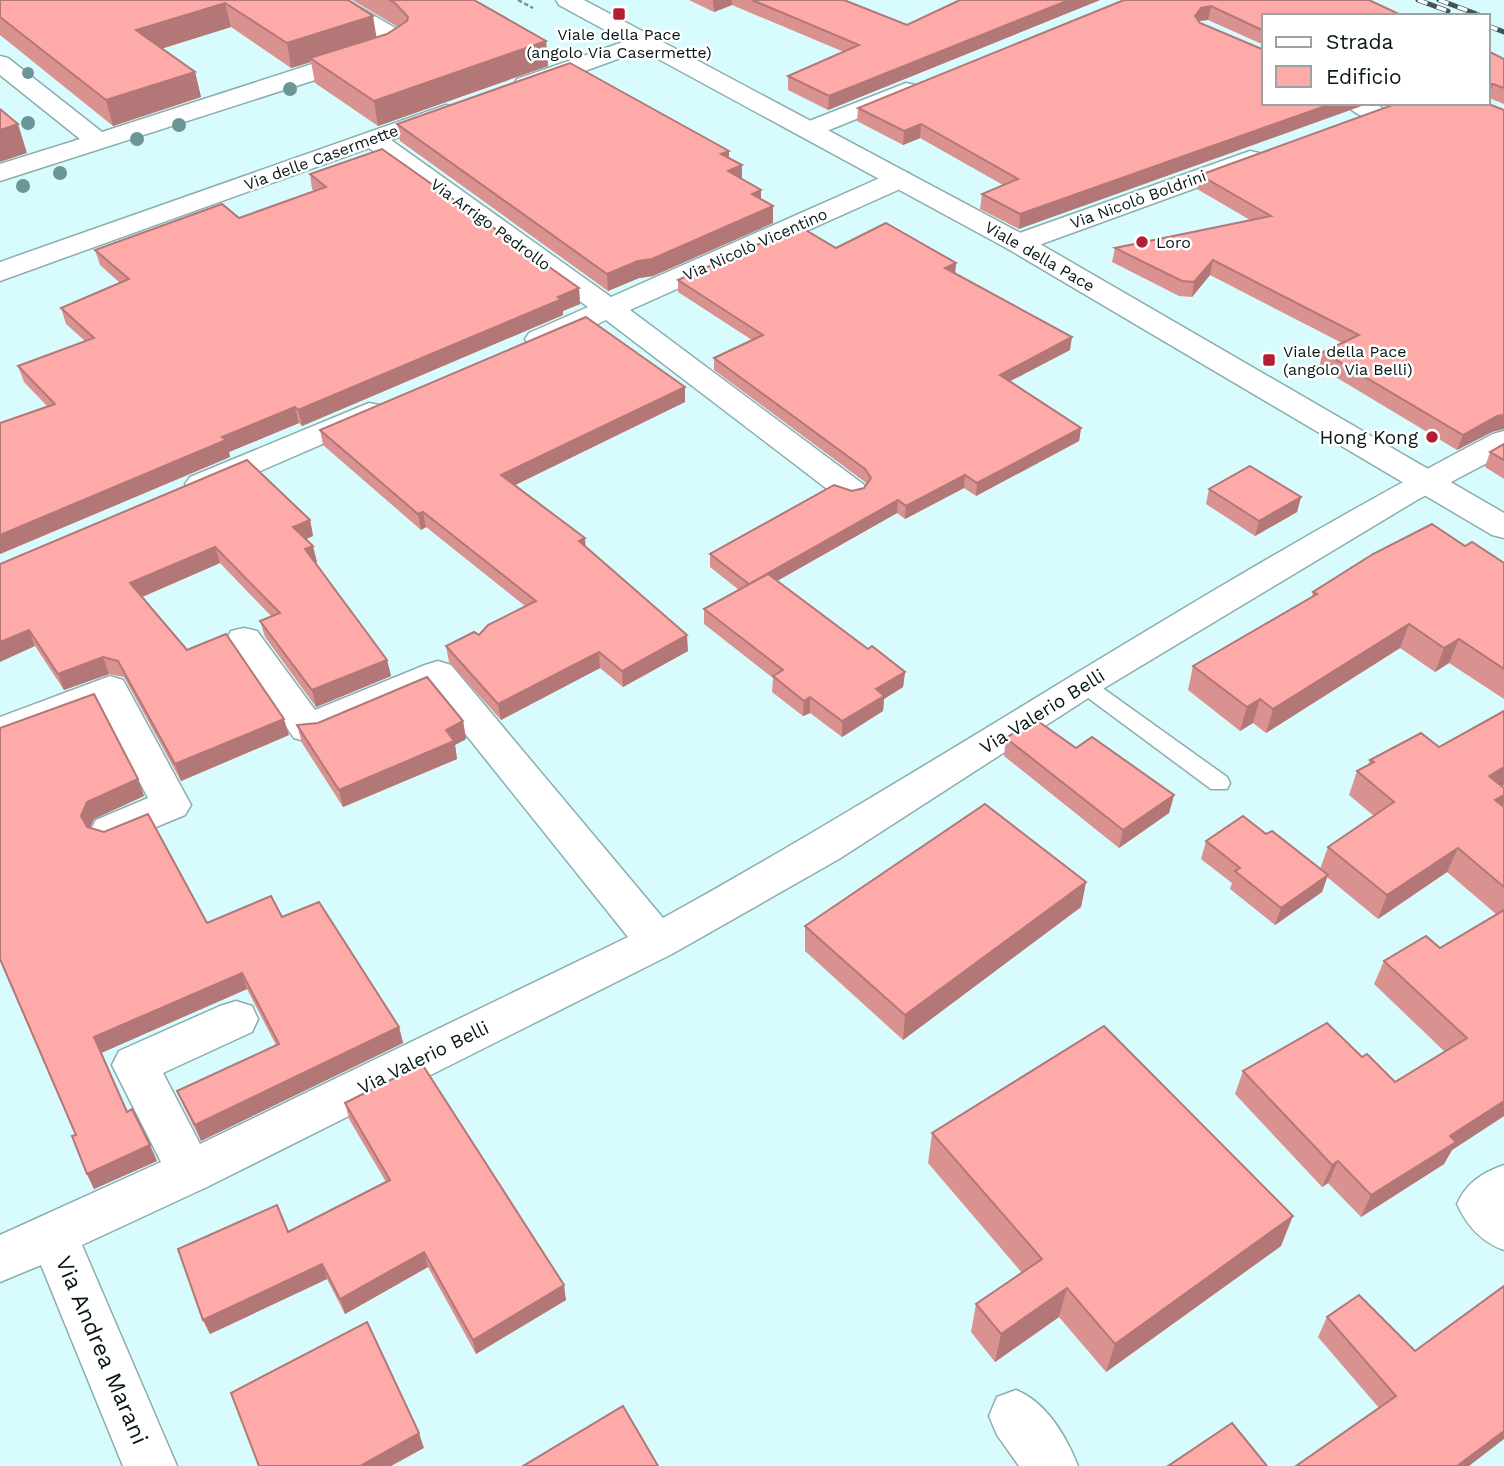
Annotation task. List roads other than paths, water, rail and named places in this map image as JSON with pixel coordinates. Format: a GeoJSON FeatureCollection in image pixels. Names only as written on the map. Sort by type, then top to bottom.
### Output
{"type":"FeatureCollection","features":[{"type":"Feature","properties":{"kind":"street"},"geometry":{"type":"LineString","coordinates":[[0,173],[382,51],[397,43],[389,34],[331,0]]}},
{"type":"Feature","properties":{"kind":"street","name":"Viale della Pace"},"geometry":{"type":"LineString","coordinates":[[567,0],[1018,243],[1504,527]]}},
{"type":"Feature","properties":{"kind":"street"},"geometry":{"type":"LineString","coordinates":[[500,93],[643,42]]}},
{"type":"Feature","properties":{"kind":"street"},"geometry":{"type":"LineString","coordinates":[[0,63],[99,142]]}},
{"type":"Feature","properties":{"kind":"street"},"geometry":{"type":"LineString","coordinates":[[808,130],[923,83]]}},
{"type":"Feature","properties":{"kind":"street","name":"Via delle Casermette"},"geometry":{"type":"LineString","coordinates":[[0,272],[474,102]]}},
{"type":"Feature","properties":{"kind":"street"},"geometry":{"type":"LineString","coordinates":[[1338,127],[1367,108],[1388,105]]}},
{"type":"Feature","properties":{"kind":"street","name":"Via Arrigo Pedrollo"},"geometry":{"type":"LineString","coordinates":[[372,139],[610,309]]}},
{"type":"Feature","properties":{"kind":"street","name":"Via Nicolò Boldrini"},"geometry":{"type":"LineString","coordinates":[[1018,243],[1274,150]]}},
{"type":"Feature","properties":{"kind":"street","name":"Via Nicolò Vicentino"},"geometry":{"type":"LineString","coordinates":[[508,352],[900,179]]}},
{"type":"Feature","properties":{"kind":"street"},"geometry":{"type":"LineString","coordinates":[[610,309],[851,491]]}},
{"type":"Feature","properties":{"kind":"street"},"geometry":{"type":"LineString","coordinates":[[178,494],[394,401]]}},
{"type":"Feature","properties":{"kind":"street","name":"Via Valerio Belli"},"geometry":{"type":"LineString","coordinates":[[0,1259],[190,1172],[657,942],[824,848],[1083,684],[1429,481],[1504,442]]}},
{"type":"Feature","properties":{"kind":"street"},"geometry":{"type":"LineString","coordinates":[[244,640],[307,727],[438,674],[657,942]]}},
{"type":"Feature","properties":{"kind":"street"},"geometry":{"type":"LineString","coordinates":[[0,733],[110,690],[171,805],[110,831]]}},
{"type":"Feature","properties":{"kind":"street"},"geometry":{"type":"LineString","coordinates":[[190,1172],[135,1065],[236,1019]]}},
{"type":"Feature","properties":{"kind":"street"},"geometry":{"type":"LineString","coordinates":[[1504,1187],[1481,1204],[1504,1228]]}},
{"type":"Feature","properties":{"kind":"street","name":"Via Andrea Marani"},"geometry":{"type":"LineString","coordinates":[[53,1234],[150,1466]]}},
{"type":"Feature","properties":{"kind":"street"},"geometry":{"type":"LineString","coordinates":[[1016,1416],[1051,1466]]}},
{"type":"Feature","properties":{"kind":"lane"},"geometry":{"type":"LineString","coordinates":[[1083,684],[1219,783]]}},
{"type":"Feature","properties":{"kind":"railway"},"geometry":{"type":"LineString","coordinates":[[1418,0],[1448,11]]}},
{"type":"Feature","properties":{"kind":"railway"},"geometry":{"type":"LineString","coordinates":[[1439,0],[1477,14]]}},
{"type":"Feature","properties":{"kind":"railway"},"geometry":{"type":"LineString","coordinates":[[1490,27],[1504,32]]}},
{"type":"Feature","properties":{"kind":"place","name":"Viale della Pace (angolo Via Casermette)"},"geometry":{"type":"Point","coordinates":[619,14]}},
{"type":"Feature","properties":{"kind":"place","name":"Loro"},"geometry":{"type":"Point","coordinates":[1142,242]}},
{"type":"Feature","properties":{"kind":"place","name":"Viale della Pace (angolo Via Belli)"},"geometry":{"type":"Point","coordinates":[1269,360]}},
{"type":"Feature","properties":{"kind":"place","name":"Hong Kong"},"geometry":{"type":"Point","coordinates":[1432,437]}}]}
